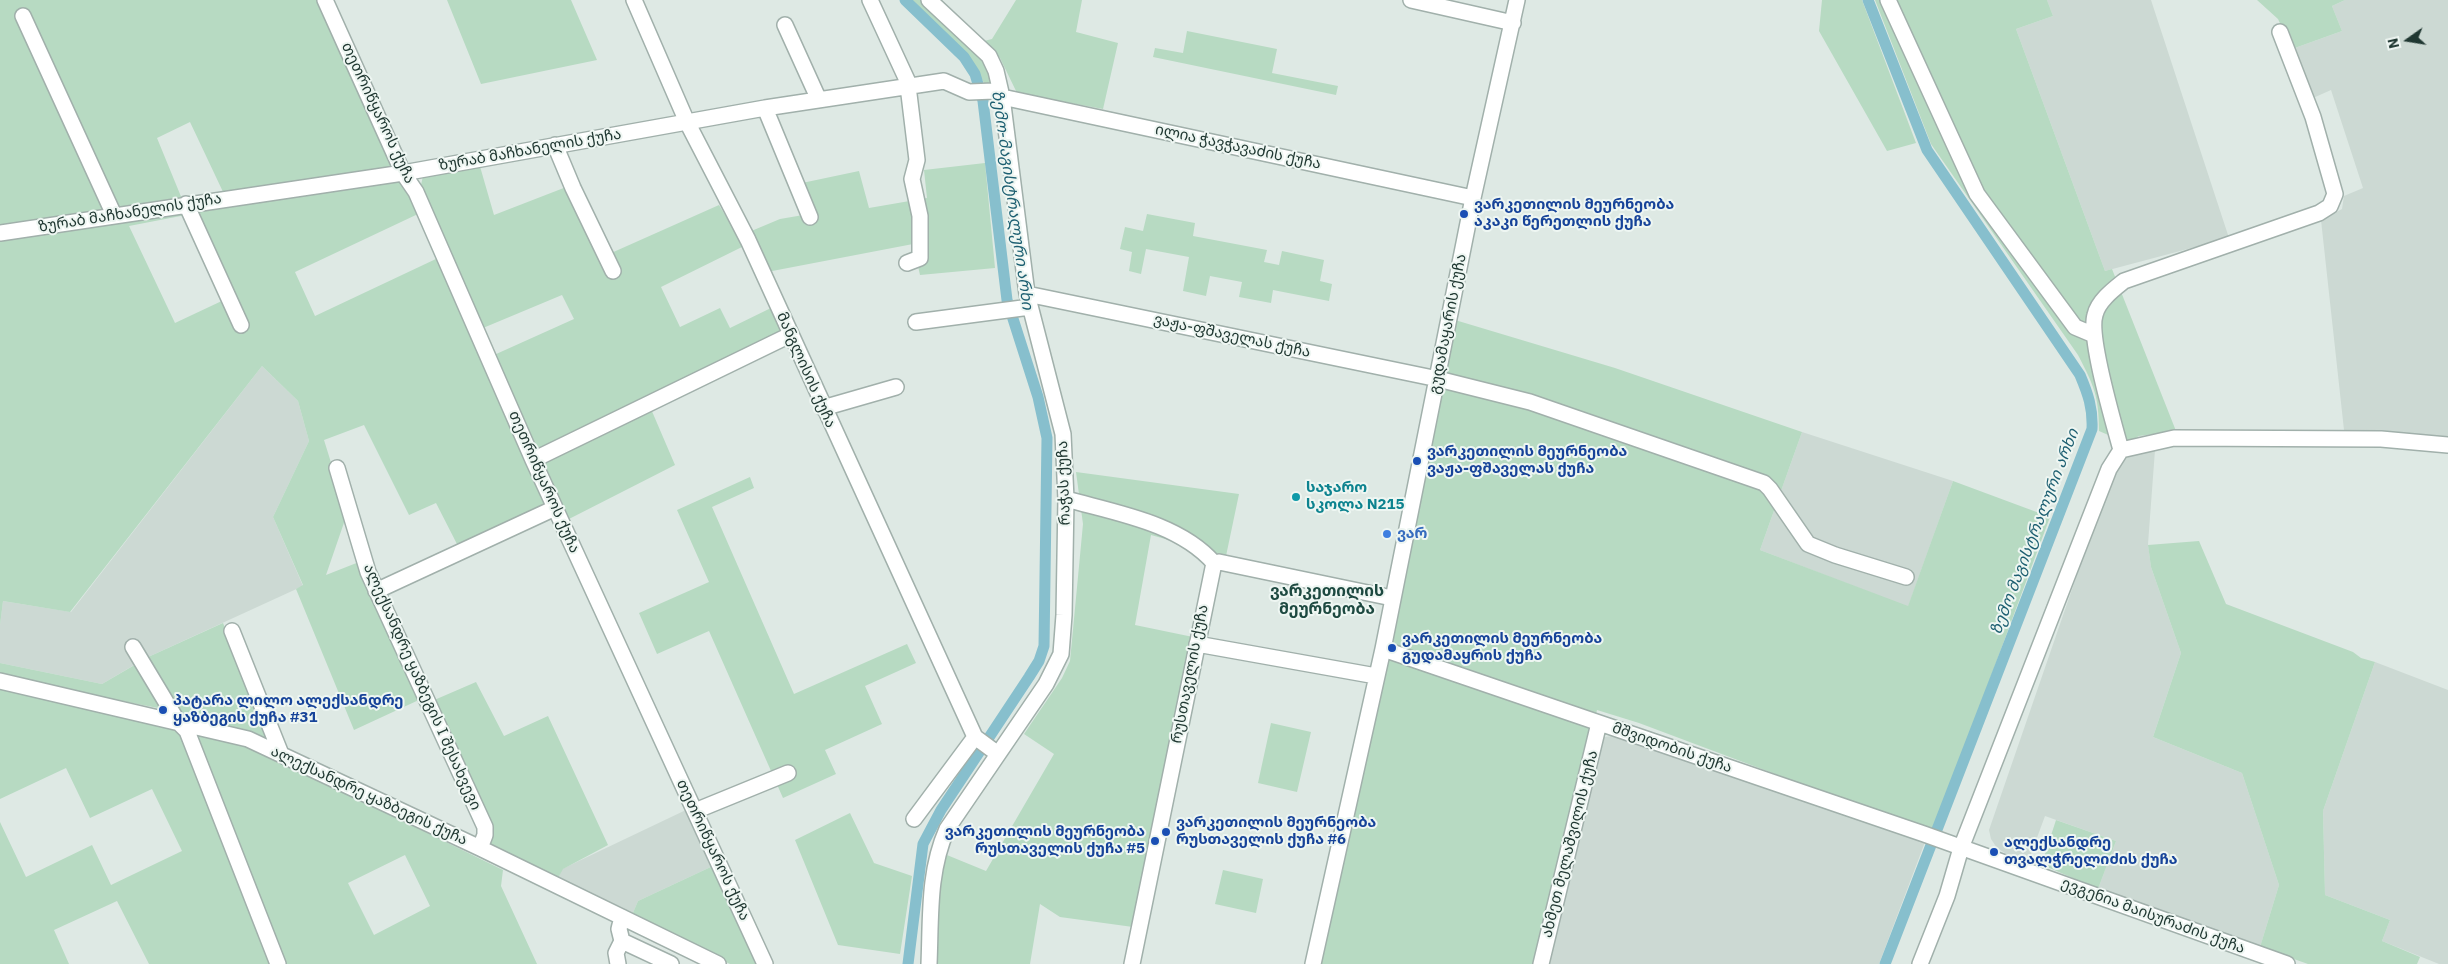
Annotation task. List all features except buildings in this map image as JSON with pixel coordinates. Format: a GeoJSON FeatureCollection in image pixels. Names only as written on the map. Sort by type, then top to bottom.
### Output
{"type":"FeatureCollection","features":[{"type":"Feature","properties":{"kind":"street","name":"თეთრიწყაროს ქუჩა"},"geometry":{"type":"LineString","coordinates":[[325,0],[404,173],[416,192],[460,288],[533,460],[765,964]]}},
{"type":"Feature","properties":{"kind":"street","name":"მანგლისის ქუჩა"},"geometry":{"type":"LineString","coordinates":[[634,0],[687,122],[748,240],[823,408],[977,739]]}},
{"type":"Feature","properties":{"kind":"street"},"geometry":{"type":"LineString","coordinates":[[870,0],[908,80],[917,160],[912,179],[920,216],[920,258],[907,263]]}},
{"type":"Feature","properties":{"kind":"street","name":"რაჭას ქუჩა"},"geometry":{"type":"LineString","coordinates":[[929,0],[989,56],[996,71],[1024,303],[1063,434],[1066,499],[1064,616],[1060,654],[1046,684],[995,751],[947,829],[937,851],[933,875],[929,964]]}},
{"type":"Feature","properties":{"kind":"street"},"geometry":{"type":"LineString","coordinates":[[1411,0],[1513,23]]}},
{"type":"Feature","properties":{"kind":"street","name":"გუდამაყარის ქუჩა"},"geometry":{"type":"LineString","coordinates":[[1313,964],[1383,649],[1473,198],[1517,0]]}},
{"type":"Feature","properties":{"kind":"street"},"geometry":{"type":"LineString","coordinates":[[1888,0],[1977,194],[2075,327],[2094,335]]}},
{"type":"Feature","properties":{"kind":"street"},"geometry":{"type":"LineString","coordinates":[[23,16],[114,215]]}},
{"type":"Feature","properties":{"kind":"street"},"geometry":{"type":"LineString","coordinates":[[786,24],[820,100]]}},
{"type":"Feature","properties":{"kind":"street"},"geometry":{"type":"LineString","coordinates":[[2121,450],[2094,335],[2094,314],[2110,292],[2124,281],[2310,216],[2330,206],[2335,194],[2313,118],[2280,32]]}},
{"type":"Feature","properties":{"kind":"street","name":"ზურაბ მაჩხანელის ქუჩა"},"geometry":{"type":"LineString","coordinates":[[0,233],[404,173],[765,108],[908,86],[944,81],[969,92]]}},
{"type":"Feature","properties":{"kind":"street","name":"ილია ჭავჭავაძის ქუჩა"},"geometry":{"type":"LineString","coordinates":[[969,92],[998,94],[1473,198]]}},
{"type":"Feature","properties":{"kind":"street"},"geometry":{"type":"LineString","coordinates":[[765,108],[810,217]]}},
{"type":"Feature","properties":{"kind":"street"},"geometry":{"type":"LineString","coordinates":[[555,145],[573,188],[613,271]]}},
{"type":"Feature","properties":{"kind":"street"},"geometry":{"type":"LineString","coordinates":[[186,204],[241,325]]}},
{"type":"Feature","properties":{"kind":"street","name":"ვაჟა-ფშაველას ქუჩა"},"geometry":{"type":"LineString","coordinates":[[916,322],[1000,310],[1024,303],[1438,378],[1530,402],[1764,483],[1808,544],[1835,556],[1906,577]]}},
{"type":"Feature","properties":{"kind":"street"},"geometry":{"type":"LineString","coordinates":[[533,460],[790,335]]}},
{"type":"Feature","properties":{"kind":"street"},"geometry":{"type":"LineString","coordinates":[[823,408],[896,387]]}},
{"type":"Feature","properties":{"kind":"street"},"geometry":{"type":"LineString","coordinates":[[1920,964],[1947,896],[1955,846],[2109,469],[2121,450],[2174,438],[2381,439],[2448,445]]}},
{"type":"Feature","properties":{"kind":"street","name":"ალექსანდრე ყაზბეგის I შესახვევი"},"geometry":{"type":"LineString","coordinates":[[338,468],[368,572],[485,827],[485,836],[480,848]]}},
{"type":"Feature","properties":{"kind":"street"},"geometry":{"type":"LineString","coordinates":[[1066,499],[1132,516],[1196,545],[1214,563],[1219,562],[1392,598]]}},
{"type":"Feature","properties":{"kind":"street"},"geometry":{"type":"LineString","coordinates":[[376,591],[555,508]]}},
{"type":"Feature","properties":{"kind":"street","name":"რუსთაველის ქუჩა"},"geometry":{"type":"LineString","coordinates":[[1132,964],[1214,563]]}},
{"type":"Feature","properties":{"kind":"street"},"geometry":{"type":"LineString","coordinates":[[232,631],[281,754]]}},
{"type":"Feature","properties":{"kind":"street"},"geometry":{"type":"LineString","coordinates":[[1197,644],[1376,676]]}},
{"type":"Feature","properties":{"kind":"street"},"geometry":{"type":"LineString","coordinates":[[133,647],[178,722],[187,731],[191,746],[278,964]]}},
{"type":"Feature","properties":{"kind":"street","name":"მშვიდობის ქუჩა"},"geometry":{"type":"LineString","coordinates":[[1383,649],[1955,846]]}},
{"type":"Feature","properties":{"kind":"street","name":"ალექსანდრე ყაზბეგის ქუჩა"},"geometry":{"type":"LineString","coordinates":[[0,681],[248,739],[480,848],[718,964]]}},
{"type":"Feature","properties":{"kind":"street","name":"ახმეთ მელაშვილის ქუჩა"},"geometry":{"type":"LineString","coordinates":[[1541,964],[1599,723]]}},
{"type":"Feature","properties":{"kind":"street"},"geometry":{"type":"LineString","coordinates":[[914,820],[977,739],[995,751]]}},
{"type":"Feature","properties":{"kind":"street"},"geometry":{"type":"LineString","coordinates":[[695,811],[788,773]]}},
{"type":"Feature","properties":{"kind":"street","name":"ევგენია მაისურაძის ქუჩა"},"geometry":{"type":"LineString","coordinates":[[1955,846],[2287,964]]}},
{"type":"Feature","properties":{"kind":"street"},"geometry":{"type":"LineString","coordinates":[[618,964],[616,954],[622,941],[619,929],[622,917]]}},
{"type":"Feature","properties":{"kind":"street"},"geometry":{"type":"LineString","coordinates":[[622,941],[670,964]]}},
{"type":"Feature","properties":{"kind":"shaded area"},"geometry":{"type":"Polygon","coordinates":[[[2047,0],[2151,0],[2229,238],[2105,271],[2016,29],[2053,16],[2047,0]]]}},
{"type":"Feature","properties":{"kind":"shaded area"},"geometry":{"type":"Polygon","coordinates":[[[2345,0],[2448,0],[2448,438],[2344,430],[2321,220],[2342,209],[2344,196],[2363,188],[2331,90],[2313,98],[2292,49],[2342,31],[2332,6],[2345,0]]]}},
{"type":"Feature","properties":{"kind":"shaded area"},"geometry":{"type":"Polygon","coordinates":[[[262,366],[298,401],[309,441],[273,517],[303,586],[146,658],[102,684],[0,663],[0,625],[3,601],[71,612],[262,366]]]}},
{"type":"Feature","properties":{"kind":"shaded area"},"geometry":{"type":"Polygon","coordinates":[[[1802,432],[1953,481],[1908,607],[1760,550],[1802,432]]]}},
{"type":"Feature","properties":{"kind":"shaded area"},"geometry":{"type":"Polygon","coordinates":[[[2155,450],[2148,544],[2151,567],[2181,653],[2153,737],[2242,773],[2279,885],[2260,947],[2098,889],[2116,841],[2045,816],[2028,862],[2008,855],[1997,848],[1991,839],[1989,830],[2109,482],[2121,461],[2130,456],[2155,450]]]}},
{"type":"Feature","properties":{"kind":"shaded area"},"geometry":{"type":"Polygon","coordinates":[[[2375,662],[2448,690],[2448,964],[2439,964],[2382,941],[2390,920],[2325,895],[2323,811],[2375,662]]]}},
{"type":"Feature","properties":{"kind":"shaded area"},"geometry":{"type":"Polygon","coordinates":[[[1612,736],[1925,842],[1879,964],[1548,964],[1603,737],[1612,736]]]}},
{"type":"Feature","properties":{"kind":"shaded area"},"geometry":{"type":"Polygon","coordinates":[[[688,809],[715,865],[638,901],[632,915],[558,878],[562,869],[688,809]]]}},
{"type":"Feature","properties":{"kind":"green space"},"geometry":{"type":"Polygon","coordinates":[[[0,0],[319,0],[394,168],[224,194],[190,122],[157,138],[182,199],[0,228],[0,0]]]}},
{"type":"Feature","properties":{"kind":"green space"},"geometry":{"type":"Polygon","coordinates":[[[447,0],[571,0],[597,60],[481,84],[447,0]]]}},
{"type":"Feature","properties":{"kind":"green space"},"geometry":{"type":"Polygon","coordinates":[[[908,0],[920,0],[987,64],[993,86],[985,85],[978,72],[961,50],[941,29],[908,0]]]}},
{"type":"Feature","properties":{"kind":"green space"},"geometry":{"type":"Polygon","coordinates":[[[1016,0],[1082,0],[1076,32],[1118,43],[1103,109],[1017,93],[1000,58],[984,41],[992,39],[1016,0]]]}},
{"type":"Feature","properties":{"kind":"green space"},"geometry":{"type":"Polygon","coordinates":[[[1822,0],[1862,0],[1916,143],[1887,151],[1819,31],[1822,0]]]}},
{"type":"Feature","properties":{"kind":"green space"},"geometry":{"type":"Polygon","coordinates":[[[1875,0],[2047,0],[2053,16],[2016,29],[2105,271],[2112,269],[2176,431],[2139,436],[2127,443],[2099,431],[2097,400],[2078,355],[1931,144],[1875,0]]]}},
{"type":"Feature","properties":{"kind":"green space"},"geometry":{"type":"Polygon","coordinates":[[[2257,0],[2345,0],[2332,6],[2342,31],[2292,49],[2278,19],[2257,0]]]}},
{"type":"Feature","properties":{"kind":"green space"},"geometry":{"type":"Polygon","coordinates":[[[1187,31],[1277,49],[1272,73],[1338,86],[1336,95],[1153,57],[1155,48],[1183,53],[1187,31]]]}},
{"type":"Feature","properties":{"kind":"green space"},"geometry":{"type":"Polygon","coordinates":[[[479,163],[494,215],[574,184],[609,254],[719,205],[744,246],[661,287],[680,327],[720,308],[730,328],[773,307],[788,342],[651,409],[675,465],[567,520],[494,355],[574,319],[562,295],[483,328],[421,185],[423,176],[479,163]]]}},
{"type":"Feature","properties":{"kind":"green space"},"geometry":{"type":"Polygon","coordinates":[[[985,163],[995,268],[920,275],[913,244],[767,272],[749,232],[780,219],[815,213],[802,183],[859,171],[869,208],[927,198],[924,170],[985,163]]]}},
{"type":"Feature","properties":{"kind":"green space"},"geometry":{"type":"Polygon","coordinates":[[[401,176],[418,214],[295,272],[315,316],[438,258],[549,507],[459,548],[436,503],[409,515],[364,425],[324,440],[347,514],[326,575],[359,562],[421,699],[354,730],[296,589],[303,585],[273,517],[309,441],[298,401],[262,366],[70,612],[3,601],[0,625],[0,238],[401,176]],[[186,215],[129,226],[175,323],[226,299],[186,215]]]}},
{"type":"Feature","properties":{"kind":"green space"},"geometry":{"type":"Polygon","coordinates":[[[1147,214],[1195,223],[1193,236],[1267,250],[1264,262],[1279,265],[1282,251],[1324,260],[1320,281],[1332,284],[1329,301],[1273,290],[1271,303],[1239,297],[1242,282],[1210,276],[1206,296],[1183,291],[1189,257],[1146,249],[1141,274],[1129,271],[1132,252],[1120,249],[1125,227],[1143,231],[1147,214]]]}},
{"type":"Feature","properties":{"kind":"green space"},"geometry":{"type":"Polygon","coordinates":[[[1455,320],[1615,368],[1802,432],[1760,550],[1908,606],[1953,481],[2050,517],[1934,830],[1799,783],[1639,723],[1597,710],[1535,964],[1321,964],[1387,658],[1455,320]]]}},
{"type":"Feature","properties":{"kind":"green space"},"geometry":{"type":"Polygon","coordinates":[[[1076,472],[1239,494],[1226,556],[1151,535],[1135,625],[1193,637],[1133,927],[1060,917],[1040,904],[1030,964],[936,964],[942,853],[986,871],[1054,754],[1024,734],[1062,678],[1070,661],[1083,524],[1076,472]]]}},
{"type":"Feature","properties":{"kind":"green space"},"geometry":{"type":"Polygon","coordinates":[[[750,477],[754,488],[712,507],[794,694],[907,644],[916,663],[865,686],[882,724],[825,750],[836,774],[783,798],[709,631],[657,654],[639,613],[709,582],[677,510],[750,477]]]}},
{"type":"Feature","properties":{"kind":"green space"},"geometry":{"type":"Polygon","coordinates":[[[2199,541],[2226,604],[2375,662],[2323,811],[2325,895],[2390,920],[2382,941],[2420,957],[2417,964],[2308,964],[2260,947],[2279,885],[2242,773],[2153,737],[2181,653],[2151,567],[2148,545],[2199,541]]]}},
{"type":"Feature","properties":{"kind":"green space"},"geometry":{"type":"Polygon","coordinates":[[[223,623],[273,743],[248,731],[184,714],[178,709],[146,658],[223,623]]]}},
{"type":"Feature","properties":{"kind":"green space"},"geometry":{"type":"Polygon","coordinates":[[[0,663],[102,684],[138,663],[159,701],[158,708],[0,677],[0,663]]]}},
{"type":"Feature","properties":{"kind":"green space"},"geometry":{"type":"Polygon","coordinates":[[[476,682],[504,736],[548,716],[608,845],[563,869],[558,878],[487,845],[432,701],[476,682]]]}},
{"type":"Feature","properties":{"kind":"green space"},"geometry":{"type":"Polygon","coordinates":[[[0,688],[181,730],[276,964],[149,964],[117,901],[54,930],[69,964],[0,964],[0,822],[26,877],[92,845],[111,885],[182,851],[152,789],[90,818],[66,768],[0,799],[0,688]]]}},
{"type":"Feature","properties":{"kind":"green space"},"geometry":{"type":"Polygon","coordinates":[[[1271,723],[1311,732],[1297,792],[1258,783],[1271,723]]]}},
{"type":"Feature","properties":{"kind":"green space"},"geometry":{"type":"Polygon","coordinates":[[[193,730],[258,750],[503,870],[501,886],[537,964],[281,964],[193,730]],[[405,855],[348,883],[374,935],[430,906],[405,855]]]}},
{"type":"Feature","properties":{"kind":"green space"},"geometry":{"type":"Polygon","coordinates":[[[850,813],[874,863],[912,876],[900,954],[838,945],[795,840],[850,813]]]}},
{"type":"Feature","properties":{"kind":"green space"},"geometry":{"type":"Polygon","coordinates":[[[2056,820],[2116,841],[2098,889],[2045,866],[2043,860],[2056,820]]]}},
{"type":"Feature","properties":{"kind":"green space"},"geometry":{"type":"Polygon","coordinates":[[[715,865],[759,964],[730,964],[632,915],[638,901],[715,865]]]}},
{"type":"Feature","properties":{"kind":"green space"},"geometry":{"type":"Polygon","coordinates":[[[1223,870],[1263,879],[1256,913],[1215,904],[1223,870]]]}},
{"type":"Feature","properties":{"kind":"waterway","name":"ზემო-მაგისტრალური არხი"},"geometry":{"type":"LineString","coordinates":[[905,0],[964,57],[975,74],[983,101],[1007,300],[1038,397],[1047,438],[1044,646],[1039,661],[941,810],[923,844],[908,964]]}},
{"type":"Feature","properties":{"kind":"waterway","name":"ზემო მაგისტრალური არხი"},"geometry":{"type":"LineString","coordinates":[[1868,0],[1927,150],[2080,375],[2092,414],[2092,429],[1885,964]]}},
{"type":"Feature","properties":{"kind":"place","name":"ვარკეთილის მეურნეობა აკაკი წერეთლის ქუჩა"},"geometry":{"type":"Point","coordinates":[1464,214]}},
{"type":"Feature","properties":{"kind":"place","name":"ვარკეთილის მეურნეობა ვაჟა-ფშაველას ქუჩა"},"geometry":{"type":"Point","coordinates":[1417,461]}},
{"type":"Feature","properties":{"kind":"place","name":"საჯარო სკოლა N215"},"geometry":{"type":"Point","coordinates":[1296,497]}},
{"type":"Feature","properties":{"kind":"place","name":"ვარ"},"geometry":{"type":"Point","coordinates":[1387,534]}},
{"type":"Feature","properties":{"kind":"place","name":"ვარკეთილის მეურნეობა გუდამაყრის ქუჩა"},"geometry":{"type":"Point","coordinates":[1392,648]}},
{"type":"Feature","properties":{"kind":"place","name":"პატარა ლილო ალექსანდრე ყაზბეგის ქუჩა #31"},"geometry":{"type":"Point","coordinates":[163,710]}},
{"type":"Feature","properties":{"kind":"place","name":"ვარკეთილის მეურნეობა რუსთაველის ქუჩა #6"},"geometry":{"type":"Point","coordinates":[1166,832]}},
{"type":"Feature","properties":{"kind":"place","name":"ვარკეთილის მეურნეობა რუსთაველის ქუჩა #5"},"geometry":{"type":"Point","coordinates":[1155,841]}},
{"type":"Feature","properties":{"kind":"place","name":"ალექსანდრე თვალჭრელიძის ქუჩა"},"geometry":{"type":"Point","coordinates":[1994,852]}},
{"type":"Feature","properties":{"kind":"district","name":"ვარკეთილის მეურნეობა"},"geometry":{"type":"Point","coordinates":[1327,600]}}]}
